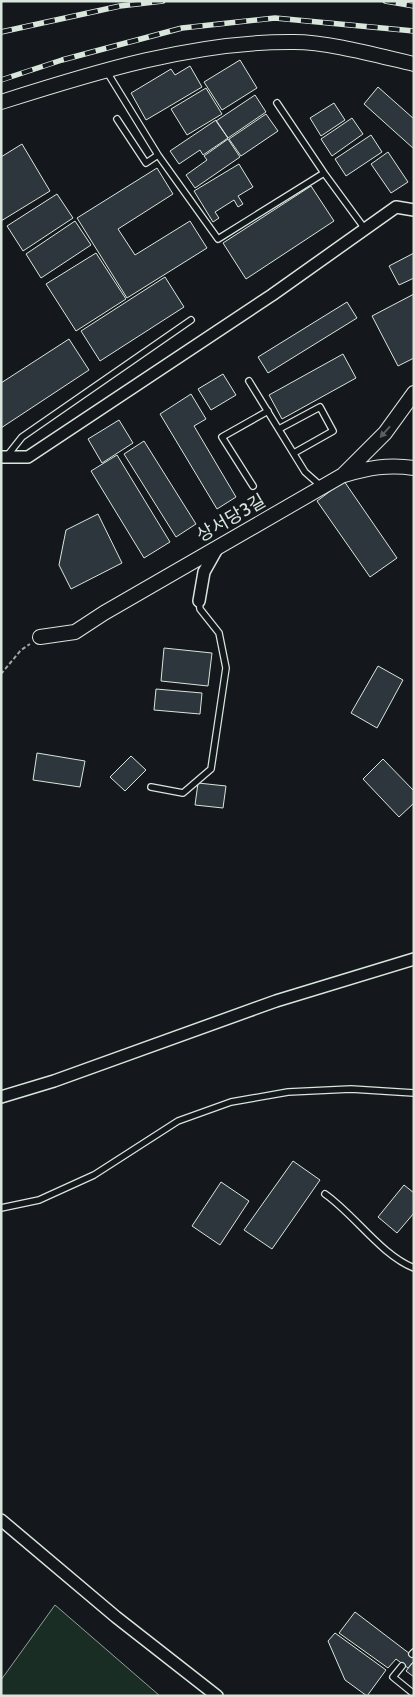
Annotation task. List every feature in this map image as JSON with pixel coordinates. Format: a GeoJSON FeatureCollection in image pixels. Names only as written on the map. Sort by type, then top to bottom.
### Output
{"type":"FeatureCollection","features":[{"type":"Feature","properties":{"kind":"street"},"geometry":{"type":"LineString","coordinates":[[1,102],[106,72],[203,49],[295,42],[414,64]]}},
{"type":"Feature","properties":{"kind":"street"},"geometry":{"type":"LineString","coordinates":[[4,457],[28,457],[272,295],[396,207],[414,210]]}},
{"type":"Feature","properties":{"kind":"street","name":"상서당3길"},"geometry":{"type":"LineString","coordinates":[[40,637],[76,632],[343,475],[385,433],[414,393]]}},
{"type":"Feature","properties":{"kind":"street"},"geometry":{"type":"LineString","coordinates":[[343,475],[371,467],[395,465],[414,468]]}},
{"type":"Feature","properties":{"kind":"street"},"geometry":{"type":"LineString","coordinates":[[199,601],[204,572],[218,547]]}},
{"type":"Feature","properties":{"kind":"street"},"geometry":{"type":"LineString","coordinates":[[1,1096],[54,1081],[276,1001],[414,959]]}},
{"type":"Feature","properties":{"kind":"street"},"geometry":{"type":"LineString","coordinates":[[1,1520],[116,1617],[216,1696]]}},
{"type":"Feature","properties":{"kind":"lane"},"geometry":{"type":"LineString","coordinates":[[106,72],[158,155],[218,238],[324,173]]}},
{"type":"Feature","properties":{"kind":"lane"},"geometry":{"type":"LineString","coordinates":[[278,103],[324,173],[365,229]]}},
{"type":"Feature","properties":{"kind":"lane"},"geometry":{"type":"LineString","coordinates":[[117,118],[146,163],[158,155]]}},
{"type":"Feature","properties":{"kind":"lane"},"geometry":{"type":"LineString","coordinates":[[4,457],[22,437],[191,320]]}},
{"type":"Feature","properties":{"kind":"lane"},"geometry":{"type":"LineString","coordinates":[[249,380],[306,472],[322,487]]}},
{"type":"Feature","properties":{"kind":"lane"},"geometry":{"type":"LineString","coordinates":[[279,429],[320,407],[333,431],[294,453]]}},
{"type":"Feature","properties":{"kind":"lane"},"geometry":{"type":"LineString","coordinates":[[253,486],[222,436],[268,411]]}},
{"type":"Feature","properties":{"kind":"lane"},"geometry":{"type":"LineString","coordinates":[[151,786],[183,793],[211,769],[226,668],[219,632],[200,609],[199,601]]}},
{"type":"Feature","properties":{"kind":"lane"},"geometry":{"type":"LineString","coordinates":[[1,1208],[39,1200],[94,1175],[178,1121],[231,1102],[297,1092],[351,1089],[414,1093]]}},
{"type":"Feature","properties":{"kind":"lane"},"geometry":{"type":"LineString","coordinates":[[325,1194],[340,1204],[400,1262],[414,1268]]}},
{"type":"Feature","properties":{"kind":"lane"},"geometry":{"type":"LineString","coordinates":[[402,1666],[393,1677],[414,1694]]}},
{"type":"Feature","properties":{"kind":"path"},"geometry":{"type":"LineString","coordinates":[[1,674],[21,650],[40,637]]}},
{"type":"Feature","properties":{"kind":"green space"},"geometry":{"type":"Polygon","coordinates":[[[55,1605],[160,1696],[1,1696],[1,1680],[55,1605]]]}},
{"type":"Feature","properties":{"kind":"building"},"geometry":{"type":"Polygon","coordinates":[[[240,60],[257,88],[222,110],[204,82],[240,60]]]}},
{"type":"Feature","properties":{"kind":"building"},"geometry":{"type":"Polygon","coordinates":[[[190,66],[202,87],[146,120],[131,93],[171,69],[175,75],[190,66]]]}},
{"type":"Feature","properties":{"kind":"building"},"geometry":{"type":"Polygon","coordinates":[[[378,87],[414,119],[414,149],[364,104],[378,87]]]}},
{"type":"Feature","properties":{"kind":"building"},"geometry":{"type":"Polygon","coordinates":[[[206,88],[222,114],[187,135],[171,109],[206,88]]]}},
{"type":"Feature","properties":{"kind":"building"},"geometry":{"type":"Polygon","coordinates":[[[255,95],[266,112],[228,138],[216,121],[255,95]]]}},
{"type":"Feature","properties":{"kind":"building"},"geometry":{"type":"Polygon","coordinates":[[[334,103],[345,120],[321,136],[310,118],[334,103]]]}},
{"type":"Feature","properties":{"kind":"building"},"geometry":{"type":"Polygon","coordinates":[[[266,114],[278,131],[241,156],[229,139],[266,114]]]}},
{"type":"Feature","properties":{"kind":"building"},"geometry":{"type":"Polygon","coordinates":[[[352,118],[363,134],[332,156],[321,139],[352,118]]]}},
{"type":"Feature","properties":{"kind":"building"},"geometry":{"type":"Polygon","coordinates":[[[216,120],[228,138],[203,155],[200,150],[179,164],[170,151],[216,120]]]}},
{"type":"Feature","properties":{"kind":"building"},"geometry":{"type":"Polygon","coordinates":[[[371,135],[382,152],[346,176],[335,159],[371,135]]]}},
{"type":"Feature","properties":{"kind":"building"},"geometry":{"type":"Polygon","coordinates":[[[228,139],[240,157],[195,188],[186,175],[207,160],[204,156],[228,139]]]}},
{"type":"Feature","properties":{"kind":"building"},"geometry":{"type":"Polygon","coordinates":[[[22,144],[50,191],[1,221],[1,157],[22,144]]]}},
{"type":"Feature","properties":{"kind":"building"},"geometry":{"type":"Polygon","coordinates":[[[388,152],[408,182],[391,193],[371,164],[388,152]]]}},
{"type":"Feature","properties":{"kind":"building"},"geometry":{"type":"Polygon","coordinates":[[[239,164],[253,187],[238,196],[243,204],[238,207],[234,200],[215,212],[219,218],[213,222],[194,191],[239,164]]]}},
{"type":"Feature","properties":{"kind":"building"},"geometry":{"type":"Polygon","coordinates":[[[157,168],[173,194],[118,229],[135,255],[190,221],[207,248],[127,298],[77,218],[157,168]]]}},
{"type":"Feature","properties":{"kind":"building"},"geometry":{"type":"Polygon","coordinates":[[[311,186],[334,221],[246,279],[223,243],[311,186]]]}},
{"type":"Feature","properties":{"kind":"building"},"geometry":{"type":"Polygon","coordinates":[[[57,194],[73,218],[23,251],[7,226],[57,194]]]}},
{"type":"Feature","properties":{"kind":"building"},"geometry":{"type":"Polygon","coordinates":[[[75,221],[91,245],[41,278],[26,254],[75,221]]]}},
{"type":"Feature","properties":{"kind":"building"},"geometry":{"type":"Polygon","coordinates":[[[96,253],[126,299],[76,331],[46,284],[96,253]]]}},
{"type":"Feature","properties":{"kind":"building"},"geometry":{"type":"Polygon","coordinates":[[[414,253],[414,278],[399,285],[389,266],[414,253]]]}},
{"type":"Feature","properties":{"kind":"building"},"geometry":{"type":"Polygon","coordinates":[[[165,277],[184,307],[100,361],[81,331],[165,277]]]}},
{"type":"Feature","properties":{"kind":"building"},"geometry":{"type":"Polygon","coordinates":[[[414,294],[414,358],[398,366],[372,316],[414,294]]]}},
{"type":"Feature","properties":{"kind":"building"},"geometry":{"type":"Polygon","coordinates":[[[347,302],[357,318],[268,373],[258,357],[347,302]]]}},
{"type":"Feature","properties":{"kind":"building"},"geometry":{"type":"Polygon","coordinates":[[[69,339],[89,370],[1,428],[1,383],[69,339]]]}},
{"type":"Feature","properties":{"kind":"building"},"geometry":{"type":"Polygon","coordinates":[[[343,354],[356,378],[282,419],[269,395],[343,354]]]}},
{"type":"Feature","properties":{"kind":"building"},"geometry":{"type":"Polygon","coordinates":[[[223,374],[236,395],[211,410],[198,389],[223,374]]]}},
{"type":"Feature","properties":{"kind":"building"},"geometry":{"type":"Polygon","coordinates":[[[191,394],[206,419],[194,426],[236,497],[217,509],[160,414],[191,394]]]}},
{"type":"Feature","properties":{"kind":"building"},"geometry":{"type":"Polygon","coordinates":[[[119,420],[133,443],[102,463],[88,439],[119,420]]]}},
{"type":"Feature","properties":{"kind":"building"},"geometry":{"type":"Polygon","coordinates":[[[144,441],[196,524],[176,537],[124,454],[144,441]]]}},
{"type":"Feature","properties":{"kind":"building"},"geometry":{"type":"Polygon","coordinates":[[[117,455],[170,542],[144,558],[91,471],[117,455]]]}},
{"type":"Feature","properties":{"kind":"building"},"geometry":{"type":"Polygon","coordinates":[[[344,481],[397,558],[370,577],[317,501],[344,481]]]}},
{"type":"Feature","properties":{"kind":"building"},"geometry":{"type":"Polygon","coordinates":[[[98,514],[122,563],[71,589],[59,565],[66,530],[98,514]]]}},
{"type":"Feature","properties":{"kind":"building"},"geometry":{"type":"Polygon","coordinates":[[[164,648],[212,653],[208,686],[161,681],[164,648]]]}},
{"type":"Feature","properties":{"kind":"building"},"geometry":{"type":"Polygon","coordinates":[[[378,666],[403,680],[377,728],[351,713],[378,666]]]}},
{"type":"Feature","properties":{"kind":"building"},"geometry":{"type":"Polygon","coordinates":[[[156,689],[202,693],[200,714],[154,710],[156,689]]]}},
{"type":"Feature","properties":{"kind":"building"},"geometry":{"type":"Polygon","coordinates":[[[37,753],[85,761],[80,787],[33,780],[37,753]]]}},
{"type":"Feature","properties":{"kind":"building"},"geometry":{"type":"Polygon","coordinates":[[[131,756],[146,770],[125,791],[110,777],[131,756]]]}},
{"type":"Feature","properties":{"kind":"building"},"geometry":{"type":"Polygon","coordinates":[[[383,759],[414,791],[414,803],[399,817],[363,779],[383,759]]]}},
{"type":"Feature","properties":{"kind":"building"},"geometry":{"type":"Polygon","coordinates":[[[198,783],[226,786],[223,808],[195,805],[198,783]]]}},
{"type":"Feature","properties":{"kind":"building"},"geometry":{"type":"Polygon","coordinates":[[[293,1161],[320,1180],[272,1249],[244,1230],[293,1161]]]}},
{"type":"Feature","properties":{"kind":"building"},"geometry":{"type":"Polygon","coordinates":[[[221,1182],[249,1201],[220,1245],[192,1226],[221,1182]]]}},
{"type":"Feature","properties":{"kind":"building"},"geometry":{"type":"Polygon","coordinates":[[[404,1185],[414,1193],[414,1213],[397,1233],[378,1217],[404,1185]]]}},
{"type":"Feature","properties":{"kind":"building"},"geometry":{"type":"Polygon","coordinates":[[[355,1612],[414,1657],[414,1661],[408,1668],[396,1659],[388,1668],[339,1633],[355,1612]]]}},
{"type":"Feature","properties":{"kind":"building"},"geometry":{"type":"Polygon","coordinates":[[[335,1633],[386,1670],[367,1696],[345,1680],[328,1641],[335,1633]]]}},
{"type":"Feature","properties":{"kind":"building"},"geometry":{"type":"Polygon","coordinates":[[[414,1661],[414,1677],[406,1671],[414,1661]]]}},
{"type":"Feature","properties":{"kind":"railway"},"geometry":{"type":"LineString","coordinates":[[1,32],[120,6],[163,1]]}},
{"type":"Feature","properties":{"kind":"railway"},"geometry":{"type":"LineString","coordinates":[[385,1],[414,6]]}},
{"type":"Feature","properties":{"kind":"railway"},"geometry":{"type":"LineString","coordinates":[[1,80],[62,60],[182,28],[275,18],[414,31]]}}]}
